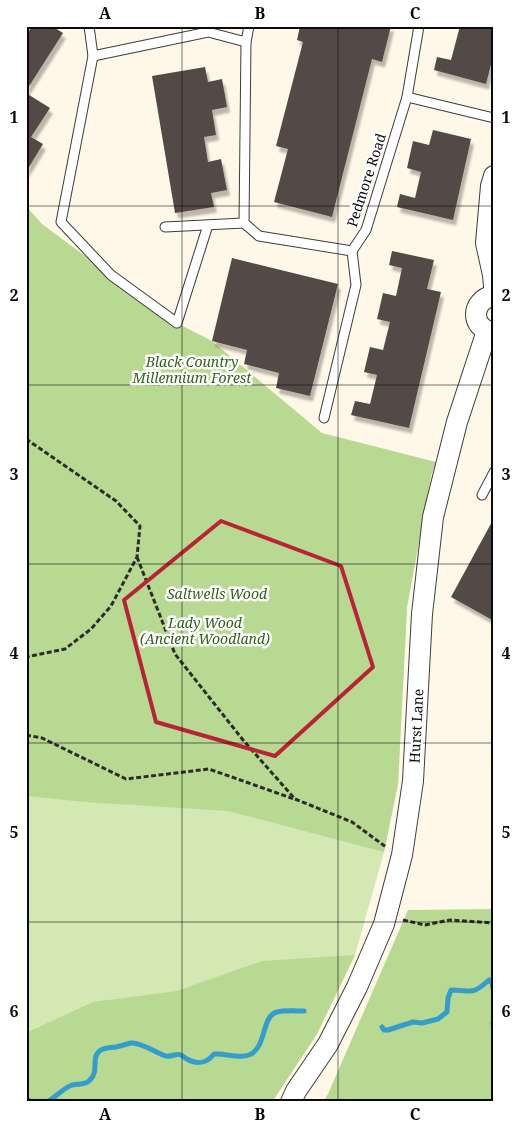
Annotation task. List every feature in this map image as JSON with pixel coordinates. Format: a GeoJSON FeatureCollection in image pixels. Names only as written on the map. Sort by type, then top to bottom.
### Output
{"type":"FeatureCollection","features":[{"type":"Feature","properties":{"kind":"street"},"geometry":{"type":"LineString","coordinates":[[494,176],[491,186],[486,243],[494,286]]}},
{"type":"Feature","properties":{"kind":"street"},"geometry":{"type":"LineString","coordinates":[[490,332],[480,326],[477,320],[476,309],[484,299],[494,295]]}},
{"type":"Feature","properties":{"kind":"street","name":"Hurst Lane"},"geometry":{"type":"LineString","coordinates":[[291,1102],[296,1091],[328,1044],[357,987],[384,924],[402,855],[414,781],[422,614],[433,517],[457,422],[490,332]]}},
{"type":"Feature","properties":{"kind":"lane"},"geometry":{"type":"LineString","coordinates":[[89,26],[93,56],[61,222],[111,275],[178,323],[208,224]]}},
{"type":"Feature","properties":{"kind":"lane"},"geometry":{"type":"LineString","coordinates":[[244,223],[246,42],[249,26]]}},
{"type":"Feature","properties":{"kind":"lane","name":"Pedmore Road"},"geometry":{"type":"LineString","coordinates":[[352,252],[366,230],[407,96],[419,26]]}},
{"type":"Feature","properties":{"kind":"lane"},"geometry":{"type":"LineString","coordinates":[[93,56],[208,32],[246,42]]}},
{"type":"Feature","properties":{"kind":"lane"},"geometry":{"type":"LineString","coordinates":[[407,96],[494,118]]}},
{"type":"Feature","properties":{"kind":"lane"},"geometry":{"type":"LineString","coordinates":[[165,227],[244,223],[260,236],[352,252],[356,285],[324,418]]}},
{"type":"Feature","properties":{"kind":"lane"},"geometry":{"type":"LineString","coordinates":[[482,495],[494,472]]}},
{"type":"Feature","properties":{"kind":"path"},"geometry":{"type":"LineString","coordinates":[[26,439],[116,501],[140,526],[137,557],[111,606],[91,629],[65,649],[26,657]]}},
{"type":"Feature","properties":{"kind":"path"},"geometry":{"type":"LineString","coordinates":[[137,557],[175,654],[244,740],[295,799]]}},
{"type":"Feature","properties":{"kind":"path"},"geometry":{"type":"LineString","coordinates":[[26,735],[42,738],[126,779],[209,769],[295,799],[352,822],[382,845],[402,855]]}},
{"type":"Feature","properties":{"kind":"path"},"geometry":{"type":"LineString","coordinates":[[386,915],[425,925],[450,920],[494,923]]}},
{"type":"Feature","properties":{"kind":"highlighted area"},"geometry":{"type":"Polygon","coordinates":[[[221,521],[341,566],[373,667],[275,756],[156,722],[124,600],[221,521]]]}},
{"type":"Feature","properties":{"kind":"green space","name":"Lady Wood (Ancient Woodland)"},"geometry":{"type":"Polygon","coordinates":[[[26,206],[42,224],[165,315],[212,341],[322,433],[436,462],[431,476],[407,607],[398,784],[384,852],[228,811],[85,802],[26,796],[26,206]]]}},
{"type":"Feature","properties":{"kind":"green space","name":"Saltwells Wood"},"geometry":{"type":"Polygon","coordinates":[[[26,232],[322,433],[431,476],[407,607],[398,784],[384,852],[355,955],[317,1034],[272,1102],[26,1102],[26,232]]]}},
{"type":"Feature","properties":{"kind":"green space"},"geometry":{"type":"Polygon","coordinates":[[[494,909],[494,1102],[323,1102],[408,910],[494,909]]]}},
{"type":"Feature","properties":{"kind":"green space"},"geometry":{"type":"Polygon","coordinates":[[[355,955],[317,1034],[272,1102],[26,1102],[26,1033],[93,1002],[177,991],[262,961],[355,955]]]}},
{"type":"Feature","properties":{"kind":"building"},"geometry":{"type":"Polygon","coordinates":[[[32,26],[52,26],[63,33],[26,91],[26,36],[32,26]]]}},
{"type":"Feature","properties":{"kind":"building"},"geometry":{"type":"Polygon","coordinates":[[[300,26],[391,26],[382,62],[372,59],[332,217],[274,202],[288,149],[276,146],[303,42],[297,40],[300,26]]]}},
{"type":"Feature","properties":{"kind":"building"},"geometry":{"type":"Polygon","coordinates":[[[460,26],[494,26],[494,53],[486,84],[434,70],[437,57],[451,60],[460,26]]]}},
{"type":"Feature","properties":{"kind":"building"},"geometry":{"type":"Polygon","coordinates":[[[205,67],[208,82],[222,79],[227,107],[212,110],[216,135],[204,137],[208,162],[221,159],[227,190],[211,193],[214,207],[175,213],[152,76],[205,67]]]}},
{"type":"Feature","properties":{"kind":"building"},"geometry":{"type":"Polygon","coordinates":[[[26,93],[50,108],[31,137],[43,144],[26,172],[26,93]]]}},
{"type":"Feature","properties":{"kind":"building"},"geometry":{"type":"Polygon","coordinates":[[[433,130],[471,139],[453,220],[397,207],[400,194],[415,198],[421,172],[407,168],[413,141],[429,145],[433,130]]]}},
{"type":"Feature","properties":{"kind":"building"},"geometry":{"type":"Polygon","coordinates":[[[392,251],[434,260],[427,289],[441,292],[409,428],[351,415],[355,401],[370,404],[377,375],[364,372],[370,347],[383,350],[390,322],[377,319],[383,293],[396,296],[402,268],[389,265],[392,251]]]}},
{"type":"Feature","properties":{"kind":"building"},"geometry":{"type":"Polygon","coordinates":[[[232,258],[338,284],[310,396],[276,388],[279,373],[244,364],[247,350],[212,341],[232,258]]]}},
{"type":"Feature","properties":{"kind":"building"},"geometry":{"type":"Polygon","coordinates":[[[494,518],[494,621],[451,597],[494,518]]]}},
{"type":"Feature","properties":{"kind":"waterway"},"geometry":{"type":"LineString","coordinates":[[382,1027],[384,1030],[388,1030],[413,1022],[422,1023],[438,1019],[447,1012],[448,998],[451,990],[475,990],[489,980],[492,983],[494,994]]}},
{"type":"Feature","properties":{"kind":"waterway"},"geometry":{"type":"LineString","coordinates":[[47,1102],[68,1087],[88,1082],[93,1076],[96,1055],[101,1050],[135,1043],[166,1056],[182,1055],[186,1059],[198,1062],[202,1062],[214,1054],[245,1056],[255,1051],[259,1046],[268,1019],[272,1015],[280,1011],[304,1011]]}},
{"type":"Feature","properties":{"kind":"waterway"},"geometry":{"type":"LineString","coordinates":[[494,1018],[494,1025]]}},
{"type":"Feature","properties":{"kind":"waterway"},"geometry":{"type":"LineString","coordinates":[[26,1100],[35,1102]]}},
{"type":"Feature","properties":{"kind":"park label","name":"Black Country Millennium Forest"},"geometry":{"type":"Point","coordinates":[192,370]}}]}
